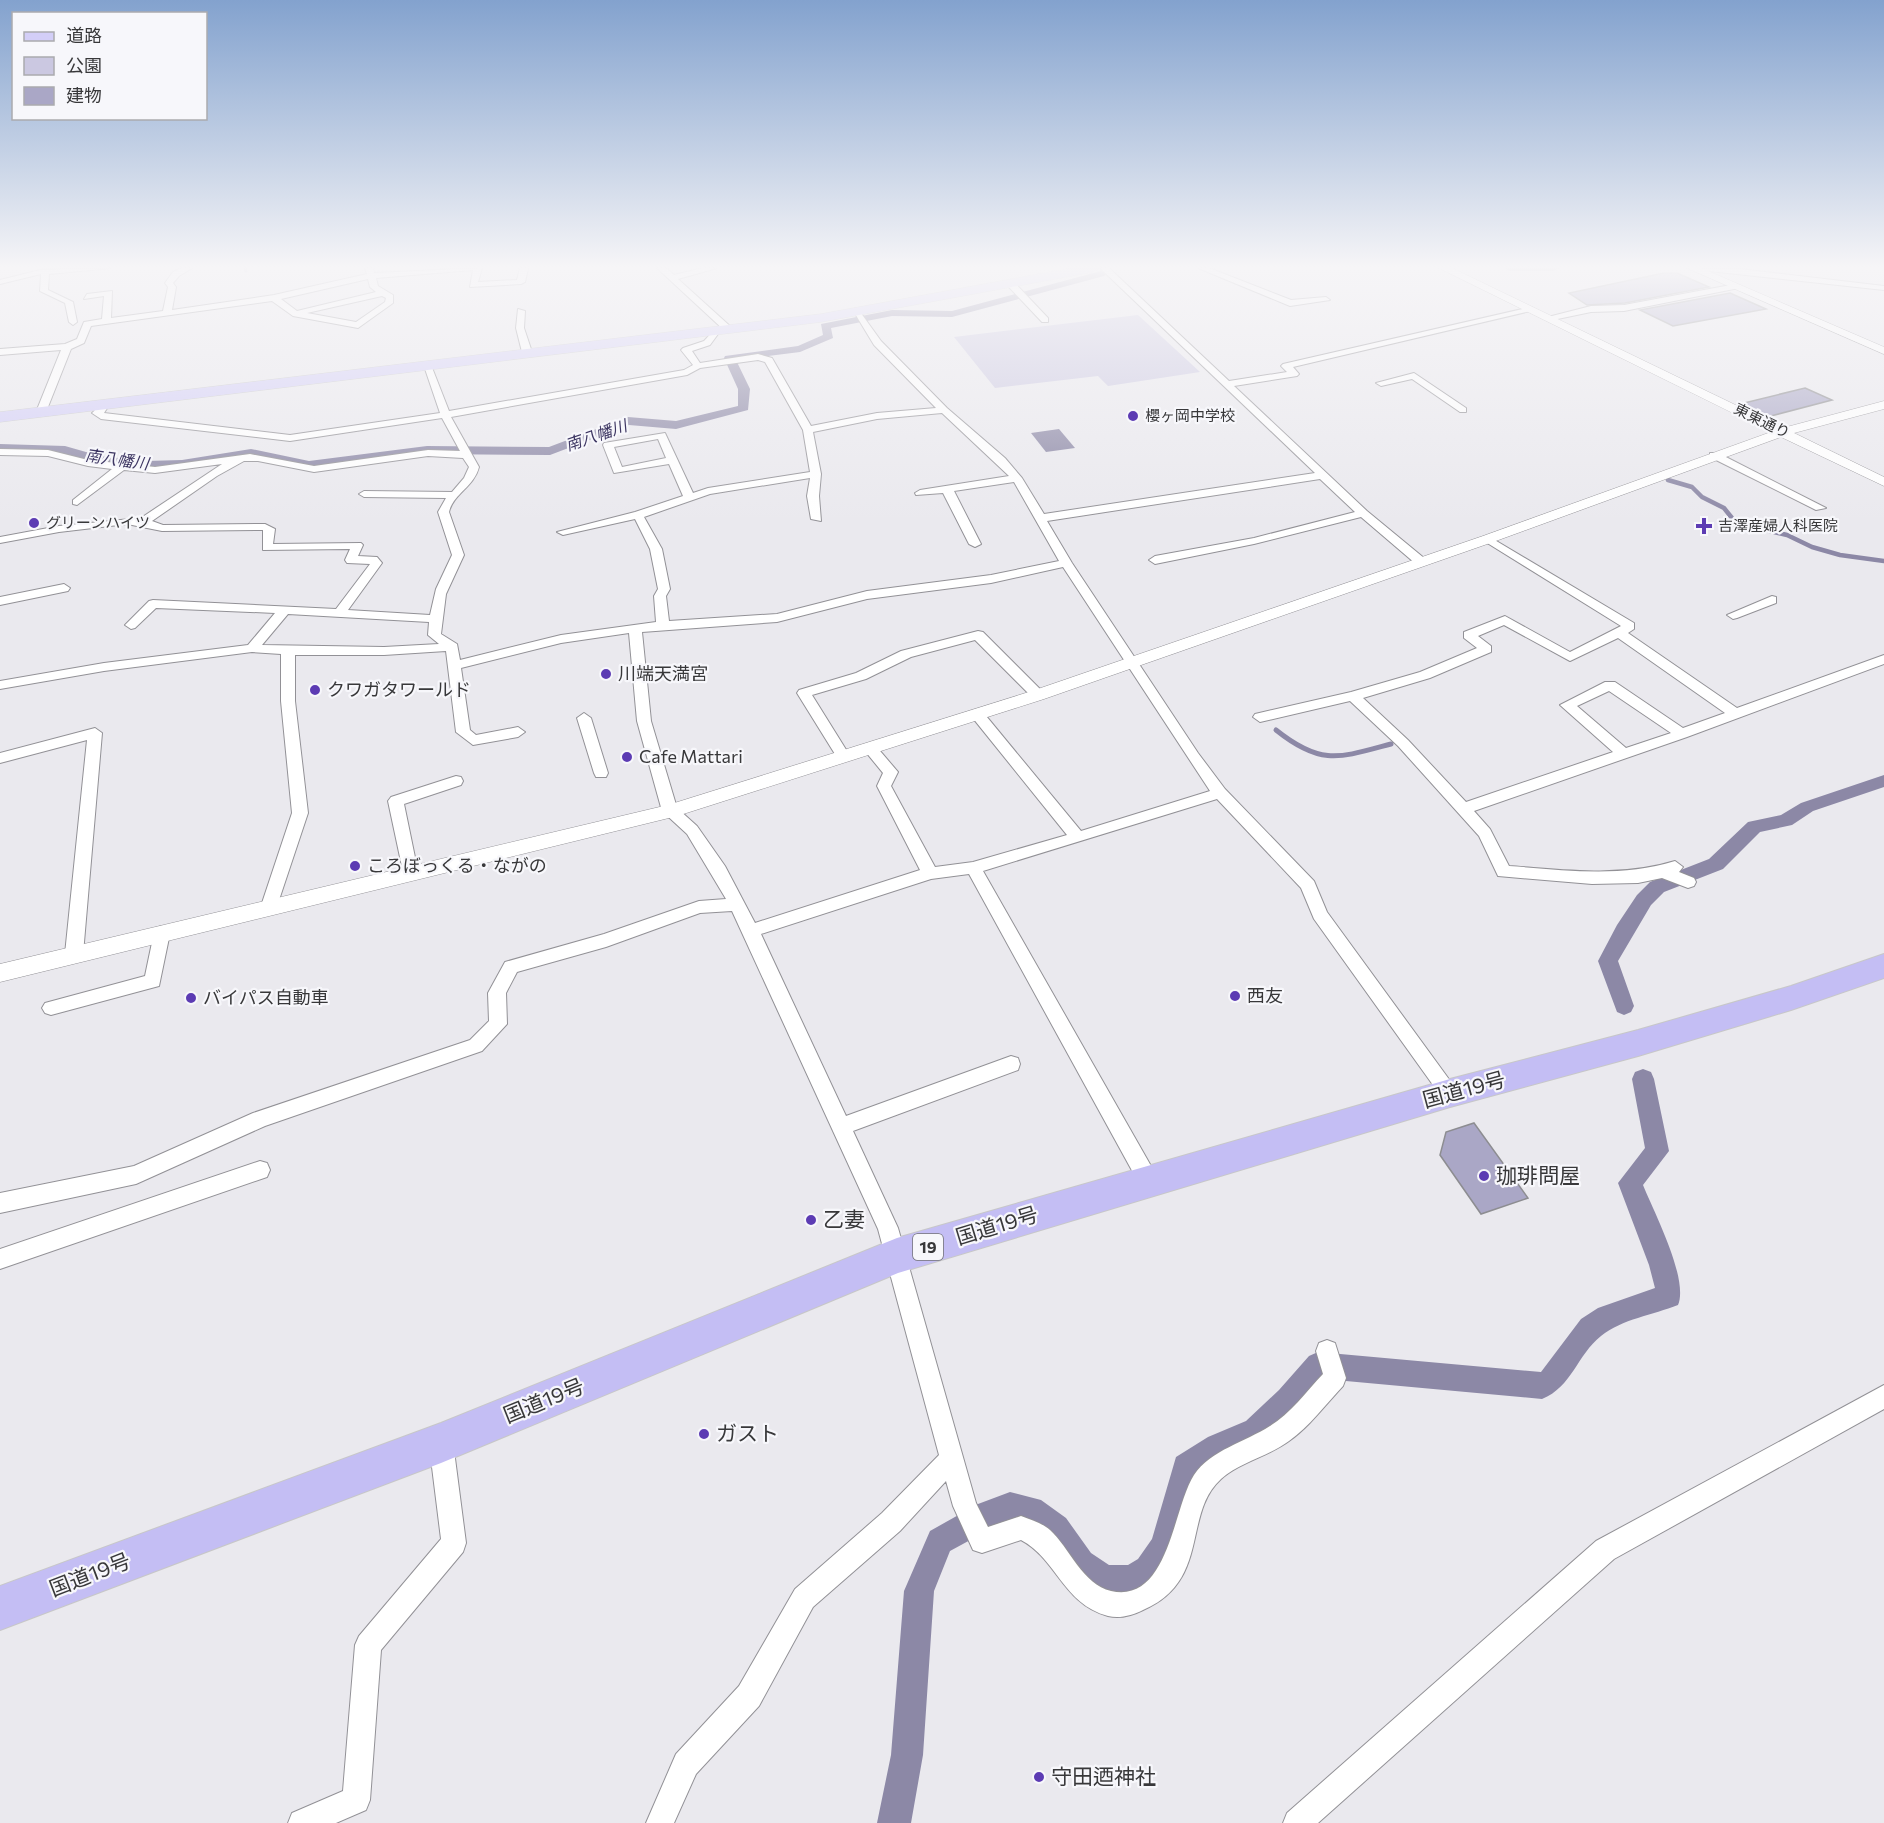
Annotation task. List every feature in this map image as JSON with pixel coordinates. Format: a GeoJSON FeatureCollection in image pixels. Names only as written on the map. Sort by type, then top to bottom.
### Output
{"type":"FeatureCollection","features":[{"type":"Feature","properties":{"kind":"highway","name":"国道19号"},"geometry":{"type":"LineString","coordinates":[[0,1608],[441,1443],[897,1256],[1148,1180],[1450,1093],[1638,1043],[1791,998],[1884,966]]}},
{"type":"Feature","properties":{"kind":"main road"},"geometry":{"type":"LineString","coordinates":[[0,417],[518,353]]}},
{"type":"Feature","properties":{"kind":"street"},"geometry":{"type":"LineString","coordinates":[[41,412],[65,353]]}},
{"type":"Feature","properties":{"kind":"street"},"geometry":{"type":"LineString","coordinates":[[688,353],[698,366]]}},
{"type":"Feature","properties":{"kind":"street"},"geometry":{"type":"LineString","coordinates":[[887,353],[944,410],[1001,460],[1017,478],[1066,563],[1220,793],[1308,885],[1320,915],[1450,1093]]}},
{"type":"Feature","properties":{"kind":"street"},"geometry":{"type":"LineString","coordinates":[[1193,353],[1364,513],[1420,561]]}},
{"type":"Feature","properties":{"kind":"street"},"geometry":{"type":"LineString","coordinates":[[1225,384],[1294,374],[1286,366],[1342,353]]}},
{"type":"Feature","properties":{"kind":"street","name":"東東通り"},"geometry":{"type":"LineString","coordinates":[[1620,353],[1884,482]]}},
{"type":"Feature","properties":{"kind":"street"},"geometry":{"type":"LineString","coordinates":[[104,405],[97,413],[101,416],[290,438],[519,404],[687,372],[698,366],[758,357],[769,360],[808,430],[816,474],[813,496],[817,519]]}},
{"type":"Feature","properties":{"kind":"street"},"geometry":{"type":"LineString","coordinates":[[426,364],[431,383],[447,414],[449,424],[474,467],[472,477],[443,509],[443,518],[455,540],[458,557],[442,590],[435,619],[434,635],[452,647],[456,664],[457,703],[463,732],[473,740],[518,732]]}},
{"type":"Feature","properties":{"kind":"street"},"geometry":{"type":"LineString","coordinates":[[1382,383],[1413,376],[1463,410]]}},
{"type":"Feature","properties":{"kind":"street"},"geometry":{"type":"LineString","coordinates":[[0,973],[269,906],[670,811],[1132,663],[1488,539],[1713,455],[1783,432],[1884,405]]}},
{"type":"Feature","properties":{"kind":"street"},"geometry":{"type":"LineString","coordinates":[[808,430],[877,416],[944,410]]}},
{"type":"Feature","properties":{"kind":"street"},"geometry":{"type":"LineString","coordinates":[[674,460],[618,471],[608,445],[661,435],[674,460],[689,496]]}},
{"type":"Feature","properties":{"kind":"street"},"geometry":{"type":"LineString","coordinates":[[0,452],[48,453],[88,463],[155,470],[239,458],[260,458],[300,469],[314,469],[428,453],[467,452]]}},
{"type":"Feature","properties":{"kind":"street"},"geometry":{"type":"LineString","coordinates":[[1713,455],[1820,508]]}},
{"type":"Feature","properties":{"kind":"street"},"geometry":{"type":"LineString","coordinates":[[144,522],[239,458]]}},
{"type":"Feature","properties":{"kind":"street"},"geometry":{"type":"LineString","coordinates":[[94,503],[72,502],[121,467]]}},
{"type":"Feature","properties":{"kind":"street"},"geometry":{"type":"LineString","coordinates":[[563,532],[638,515],[689,496],[816,474]]}},
{"type":"Feature","properties":{"kind":"street"},"geometry":{"type":"LineString","coordinates":[[1042,518],[1323,475]]}},
{"type":"Feature","properties":{"kind":"street"},"geometry":{"type":"LineString","coordinates":[[920,494],[1017,478]]}},
{"type":"Feature","properties":{"kind":"street"},"geometry":{"type":"LineString","coordinates":[[947,489],[975,544]]}},
{"type":"Feature","properties":{"kind":"street"},"geometry":{"type":"LineString","coordinates":[[364,494],[456,495]]}},
{"type":"Feature","properties":{"kind":"street"},"geometry":{"type":"LineString","coordinates":[[1155,560],[1254,541],[1364,513]]}},
{"type":"Feature","properties":{"kind":"street"},"geometry":{"type":"LineString","coordinates":[[638,515],[656,549],[664,589],[660,596],[663,625]]}},
{"type":"Feature","properties":{"kind":"street"},"geometry":{"type":"LineString","coordinates":[[0,540],[100,523],[144,522],[162,528],[265,527],[269,529],[267,548],[357,545],[351,560],[373,560],[376,563],[339,614]]}},
{"type":"Feature","properties":{"kind":"street"},"geometry":{"type":"LineString","coordinates":[[1260,717],[1353,696],[1425,675],[1486,649],[1469,635],[1505,620],[1570,657],[1630,626],[1488,539]]}},
{"type":"Feature","properties":{"kind":"street"},"geometry":{"type":"LineString","coordinates":[[456,664],[561,639],[663,625],[777,618],[867,595],[981,580],[1066,563]]}},
{"type":"Feature","properties":{"kind":"street"},"geometry":{"type":"LineString","coordinates":[[0,601],[64,588]]}},
{"type":"Feature","properties":{"kind":"street"},"geometry":{"type":"LineString","coordinates":[[1733,615],[1772,600]]}},
{"type":"Feature","properties":{"kind":"street"},"geometry":{"type":"LineString","coordinates":[[131,625],[153,604],[435,619]]}},
{"type":"Feature","properties":{"kind":"street"},"geometry":{"type":"LineString","coordinates":[[252,648],[285,610]]}},
{"type":"Feature","properties":{"kind":"street"},"geometry":{"type":"LineString","coordinates":[[635,628],[644,721],[670,811],[692,830],[719,870],[752,931],[888,1228],[965,1506],[982,1541],[1021,1528],[1040,1538],[1074,1581],[1097,1599],[1118,1606],[1150,1595],[1173,1571],[1184,1545],[1196,1494],[1204,1479],[1212,1470],[1281,1433],[1335,1378],[1327,1352]]}},
{"type":"Feature","properties":{"kind":"street"},"geometry":{"type":"LineString","coordinates":[[1619,633],[1736,714]]}},
{"type":"Feature","properties":{"kind":"street"},"geometry":{"type":"LineString","coordinates":[[843,756],[804,693],[861,676],[906,654],[978,635],[1038,695]]}},
{"type":"Feature","properties":{"kind":"street"},"geometry":{"type":"LineString","coordinates":[[0,685],[104,667],[252,648],[288,651],[374,651],[452,647]]}},
{"type":"Feature","properties":{"kind":"street"},"geometry":{"type":"LineString","coordinates":[[269,906],[300,813],[288,701],[288,651]]}},
{"type":"Feature","properties":{"kind":"street"},"geometry":{"type":"LineString","coordinates":[[1463,809],[1682,734],[1884,659]]}},
{"type":"Feature","properties":{"kind":"street"},"geometry":{"type":"LineString","coordinates":[[1624,754],[1567,705],[1610,685],[1682,734]]}},
{"type":"Feature","properties":{"kind":"street"},"geometry":{"type":"LineString","coordinates":[[1353,696],[1403,742],[1485,833],[1504,872],[1638,878],[1670,871],[1688,882]]}},
{"type":"Feature","properties":{"kind":"street"},"geometry":{"type":"LineString","coordinates":[[977,714],[1077,837]]}},
{"type":"Feature","properties":{"kind":"street"},"geometry":{"type":"LineString","coordinates":[[584,718],[602,774]]}},
{"type":"Feature","properties":{"kind":"street"},"geometry":{"type":"LineString","coordinates":[[0,758],[94,733],[74,954]]}},
{"type":"Feature","properties":{"kind":"street"},"geometry":{"type":"LineString","coordinates":[[870,748],[891,772],[884,786],[930,873]]}},
{"type":"Feature","properties":{"kind":"street"},"geometry":{"type":"LineString","coordinates":[[410,872],[396,801],[456,781]]}},
{"type":"Feature","properties":{"kind":"street"},"geometry":{"type":"LineString","coordinates":[[752,931],[930,873],[973,868],[1220,793]]}},
{"type":"Feature","properties":{"kind":"street"},"geometry":{"type":"LineString","coordinates":[[973,868],[1148,1180]]}},
{"type":"Feature","properties":{"kind":"street"},"geometry":{"type":"LineString","coordinates":[[0,1203],[136,1175],[260,1119],[476,1046],[498,1023],[497,993],[511,967],[606,940],[699,907],[737,904]]}},
{"type":"Feature","properties":{"kind":"street"},"geometry":{"type":"LineString","coordinates":[[51,1008],[153,981],[162,933]]}},
{"type":"Feature","properties":{"kind":"street"},"geometry":{"type":"LineString","coordinates":[[842,1126],[1011,1064]]}},
{"type":"Feature","properties":{"kind":"street"},"geometry":{"type":"LineString","coordinates":[[0,1259],[260,1170]]}},
{"type":"Feature","properties":{"kind":"street"},"geometry":{"type":"LineString","coordinates":[[1297,1823],[1605,1550],[1884,1396]]}},
{"type":"Feature","properties":{"kind":"street"},"geometry":{"type":"LineString","coordinates":[[302,1823],[356,1800],[368,1645],[454,1543],[441,1443]]}},
{"type":"Feature","properties":{"kind":"street"},"geometry":{"type":"LineString","coordinates":[[660,1823],[686,1764],[750,1696],[804,1599],[891,1522],[953,1458]]}},
{"type":"Feature","properties":{"kind":"green space"},"geometry":{"type":"Polygon","coordinates":[[[967,353],[1179,353],[1200,372],[1108,386],[1098,376],[995,388],[967,353]]]}},
{"type":"Feature","properties":{"kind":"shaded area"},"geometry":{"type":"Polygon","coordinates":[[[1059,429],[1075,448],[1046,452],[1031,433],[1059,429]]]}},
{"type":"Feature","properties":{"kind":"building"},"geometry":{"type":"Polygon","coordinates":[[[1805,388],[1832,400],[1767,417],[1740,404],[1805,388]]]}},
{"type":"Feature","properties":{"kind":"building","name":"珈琲問屋"},"geometry":{"type":"Polygon","coordinates":[[[1474,1123],[1528,1198],[1481,1214],[1440,1155],[1446,1132],[1474,1123]]]}},
{"type":"Feature","properties":{"kind":"waterway","name":"南八幡川"},"geometry":{"type":"LineString","coordinates":[[0,448],[65,450],[99,460],[146,465],[182,464],[251,453],[309,465],[427,450],[550,451],[628,421],[676,425],[744,408],[744,389],[729,358],[768,353]]}},
{"type":"Feature","properties":{"kind":"waterway"},"geometry":{"type":"LineString","coordinates":[[1668,480],[1692,487],[1702,497],[1724,508],[1732,518],[1744,525],[1787,535],[1812,547],[1840,555],[1884,561]]}},
{"type":"Feature","properties":{"kind":"waterway"},"geometry":{"type":"LineString","coordinates":[[1276,730],[1306,749],[1331,756],[1357,753],[1391,744]]}},
{"type":"Feature","properties":{"kind":"waterway"},"geometry":{"type":"LineString","coordinates":[[1624,1006],[1608,961],[1624,930],[1644,900],[1657,887],[1716,864],[1754,827],[1786,820],[1807,807],[1884,781]]}},
{"type":"Feature","properties":{"kind":"waterway"},"geometry":{"type":"LineString","coordinates":[[894,1823],[907,1755],[919,1591],[940,1541],[988,1514],[1010,1506],[1031,1510],[1056,1528],[1080,1564],[1106,1580],[1130,1580],[1149,1570],[1165,1546],[1186,1467],[1218,1447],[1256,1431],[1289,1400],[1318,1365],[1542,1386],[1550,1381],[1590,1328],[1607,1317],[1669,1296],[1662,1265],[1630,1183],[1657,1151],[1655,1131],[1643,1079]]}},
{"type":"Feature","properties":{"kind":"place","name":"櫻ヶ岡中学校"},"geometry":{"type":"Point","coordinates":[1133,416]}},
{"type":"Feature","properties":{"kind":"place","name":"グリーンハイツ"},"geometry":{"type":"Point","coordinates":[34,523]}},
{"type":"Feature","properties":{"kind":"place","name":"吉澤産婦人科医院"},"geometry":{"type":"Point","coordinates":[1704,526]}},
{"type":"Feature","properties":{"kind":"place","name":"川端天満宮"},"geometry":{"type":"Point","coordinates":[606,674]}},
{"type":"Feature","properties":{"kind":"place","name":"クワガタワールド"},"geometry":{"type":"Point","coordinates":[315,690]}},
{"type":"Feature","properties":{"kind":"place","name":"Cafe Mattari"},"geometry":{"type":"Point","coordinates":[627,757]}},
{"type":"Feature","properties":{"kind":"place","name":"ころぼっくる・ながの"},"geometry":{"type":"Point","coordinates":[355,866]}},
{"type":"Feature","properties":{"kind":"place","name":"西友"},"geometry":{"type":"Point","coordinates":[1235,996]}},
{"type":"Feature","properties":{"kind":"place","name":"バイパス自動車"},"geometry":{"type":"Point","coordinates":[191,998]}},
{"type":"Feature","properties":{"kind":"place","name":"珈琲問屋"},"geometry":{"type":"Point","coordinates":[1484,1176]}},
{"type":"Feature","properties":{"kind":"place","name":"乙妻"},"geometry":{"type":"Point","coordinates":[811,1220]}},
{"type":"Feature","properties":{"kind":"place","name":"ガスト"},"geometry":{"type":"Point","coordinates":[704,1434]}},
{"type":"Feature","properties":{"kind":"place","name":"守田迺神社"},"geometry":{"type":"Point","coordinates":[1039,1777]}}]}
